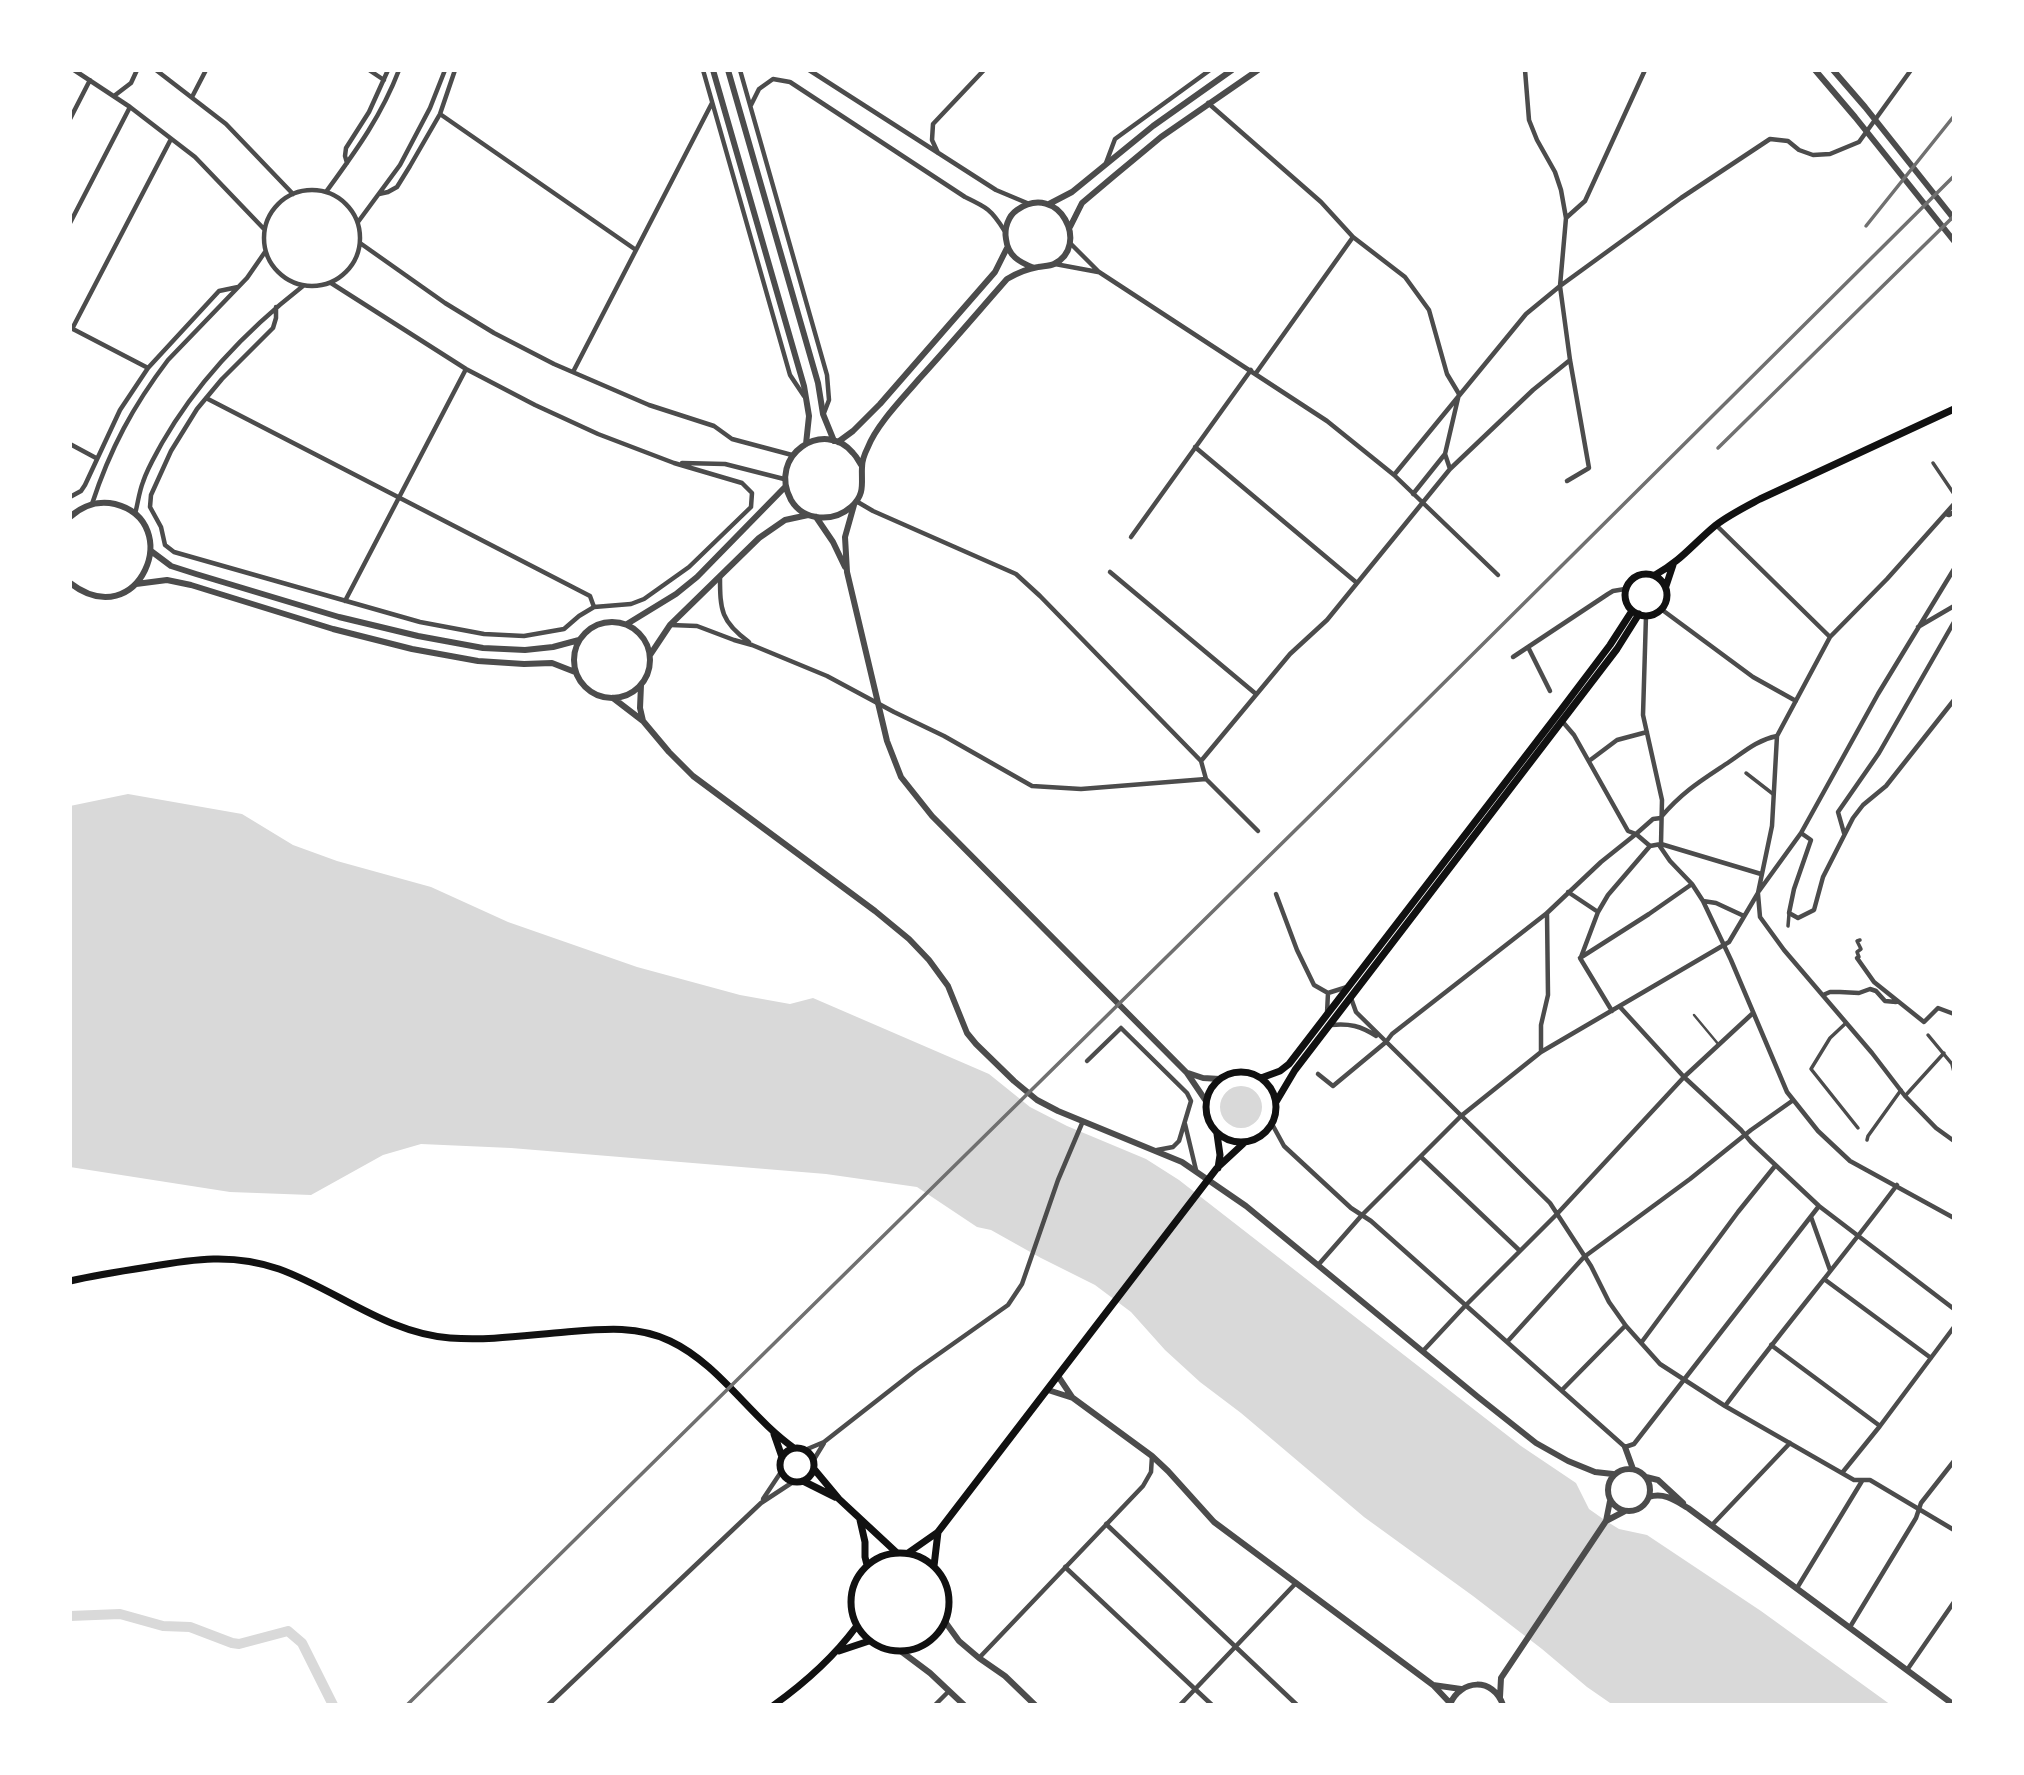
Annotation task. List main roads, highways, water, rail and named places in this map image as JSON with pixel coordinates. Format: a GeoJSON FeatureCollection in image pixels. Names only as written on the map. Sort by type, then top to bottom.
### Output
{"type":"FeatureCollection","features":[{"type":"Feature","properties":{"kind":"main road"},"geometry":{"type":"LineString","coordinates":[[1655,575],[1673,565],[1716,525],[1760,499],[1954,409]]}},
{"type":"Feature","properties":{"kind":"main road"},"geometry":{"type":"LineString","coordinates":[[1666,586],[1655,575],[1646,573],[1633,578],[1625,589],[1625,601],[1639,614],[1654,614],[1667,597],[1666,586],[1673,565]]}},
{"type":"Feature","properties":{"kind":"main road"},"geometry":{"type":"LineString","coordinates":[[1276,1102],[1295,1070],[1617,649],[1639,614]]}},
{"type":"Feature","properties":{"kind":"main road"},"geometry":{"type":"LineString","coordinates":[[1261,1078],[1280,1071],[1289,1064],[1610,645],[1639,614]]}},
{"type":"Feature","properties":{"kind":"main road"},"geometry":{"type":"LineString","coordinates":[[908,1553],[938,1532],[1217,1168],[1244,1143],[1260,1137],[1272,1124],[1276,1114],[1274,1093],[1261,1078],[1241,1072],[1231,1073],[1211,1088],[1206,1101],[1208,1119],[1217,1134],[1220,1155],[1217,1168]]}},
{"type":"Feature","properties":{"kind":"main road"},"geometry":{"type":"LineString","coordinates":[[1217,1134],[1233,1142],[1244,1143]]}},
{"type":"Feature","properties":{"kind":"main road"},"geometry":{"type":"LineString","coordinates":[[70,1281],[199,1258],[224,1259],[253,1262],[280,1270],[380,1319],[426,1335],[483,1339],[608,1328],[640,1331],[669,1340],[692,1354],[716,1375],[774,1434],[794,1448],[810,1454],[813,1465],[839,1499],[896,1552]]}},
{"type":"Feature","properties":{"kind":"main road"},"geometry":{"type":"LineString","coordinates":[[774,1434],[782,1457]]}},
{"type":"Feature","properties":{"kind":"main road"},"geometry":{"type":"LineString","coordinates":[[794,1448],[787,1451],[779,1464],[786,1479],[793,1482],[803,1481],[810,1477],[813,1465]]}},
{"type":"Feature","properties":{"kind":"main road"},"geometry":{"type":"LineString","coordinates":[[803,1481],[839,1499]]}},
{"type":"Feature","properties":{"kind":"main road"},"geometry":{"type":"LineString","coordinates":[[860,1520],[867,1565]]}},
{"type":"Feature","properties":{"kind":"main road"},"geometry":{"type":"LineString","coordinates":[[934,1566],[938,1532]]}},
{"type":"Feature","properties":{"kind":"main road"},"geometry":{"type":"LineString","coordinates":[[896,1552],[908,1553],[922,1557],[934,1566],[946,1583],[950,1603],[946,1623],[928,1644],[902,1652],[884,1650],[869,1641],[856,1627],[850,1605],[853,1583],[867,1565],[880,1556],[896,1552]]}},
{"type":"Feature","properties":{"kind":"main road"},"geometry":{"type":"LineString","coordinates":[[774,1705],[799,1687],[838,1651],[856,1627]]}},
{"type":"Feature","properties":{"kind":"main road"},"geometry":{"type":"LineString","coordinates":[[838,1651],[869,1641]]}},
{"type":"Feature","properties":{"kind":"waterway"},"geometry":{"type":"LineString","coordinates":[[70,1616],[120,1614],[163,1626],[190,1627],[239,1644],[288,1631],[302,1643],[333,1705]]}},
{"type":"Feature","properties":{"kind":"railway"},"geometry":{"type":"LineString","coordinates":[[1866,226],[1954,116]]}},
{"type":"Feature","properties":{"kind":"railway"},"geometry":{"type":"LineString","coordinates":[[407,1705],[1333,793],[1954,176]]}},
{"type":"Feature","properties":{"kind":"railway"},"geometry":{"type":"LineString","coordinates":[[1718,448],[1954,216]]}}]}
